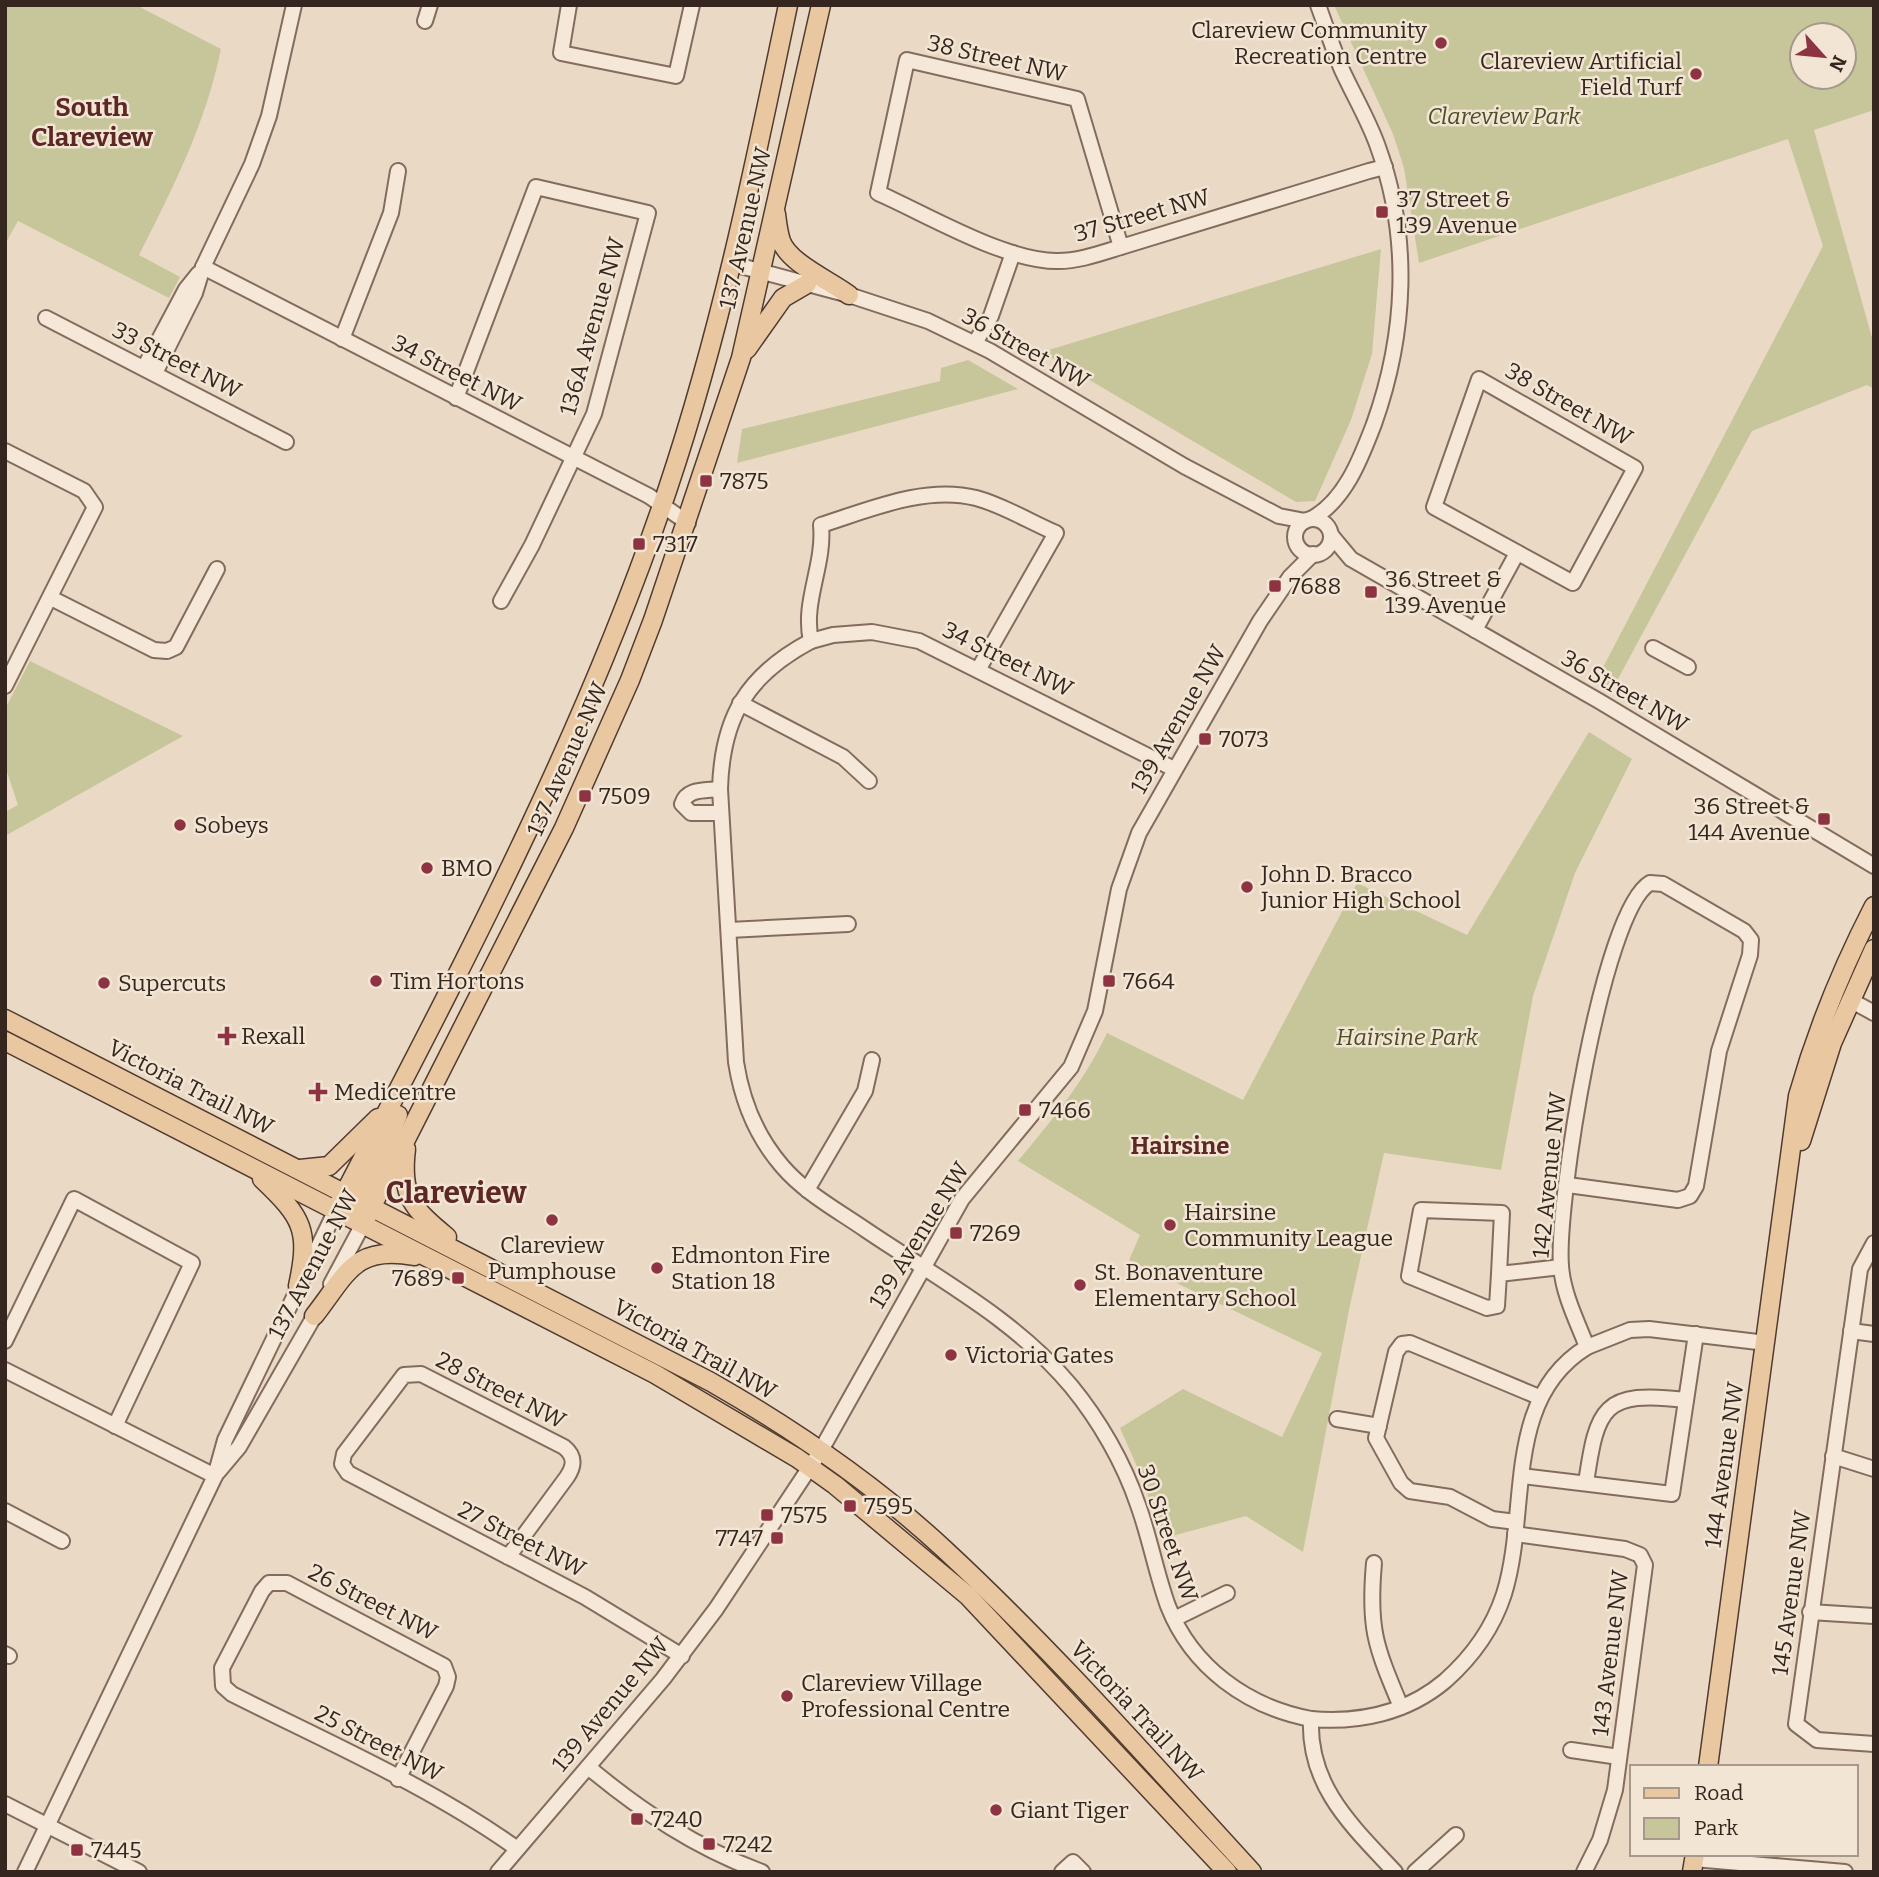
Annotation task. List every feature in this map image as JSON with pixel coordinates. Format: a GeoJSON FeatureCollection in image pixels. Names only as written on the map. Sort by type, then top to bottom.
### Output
{"type":"FeatureCollection","features":[{"type":"Feature","properties":{"kind":"main road","name":"137 Avenue NW"},"geometry":{"type":"LineString","coordinates":[[359,1201],[390,1105],[537,816],[599,674],[662,503],[696,402],[733,264],[788,5]]}},
{"type":"Feature","properties":{"kind":"main road","name":"137 Avenue NW"},"geometry":{"type":"LineString","coordinates":[[336,1210],[359,1201],[408,1137],[564,828],[630,680],[688,523],[741,358],[821,5]]}},
{"type":"Feature","properties":{"kind":"main road"},"geometry":{"type":"LineString","coordinates":[[774,207],[781,241],[787,251],[803,266],[849,295]]}},
{"type":"Feature","properties":{"kind":"main road"},"geometry":{"type":"LineString","coordinates":[[741,358],[783,298],[807,284]]}},
{"type":"Feature","properties":{"kind":"main road","name":"144 Avenue NW"},"geometry":{"type":"LineString","coordinates":[[1707,1765],[1798,1096],[1814,1040],[1843,966],[1874,906]]}},
{"type":"Feature","properties":{"kind":"main road","name":"144 Avenue NW"},"geometry":{"type":"LineString","coordinates":[[1790,1170],[1850,1000],[1874,949]]}},
{"type":"Feature","properties":{"kind":"main road"},"geometry":{"type":"LineString","coordinates":[[363,1224],[358,1209],[359,1201],[446,998]]}},
{"type":"Feature","properties":{"kind":"main road","name":"Victoria Trail NW"},"geometry":{"type":"LineString","coordinates":[[5,1019],[710,1382],[820,1452],[943,1548],[1059,1662],[1252,1872]]}},
{"type":"Feature","properties":{"kind":"main road","name":"Victoria Trail NW"},"geometry":{"type":"LineString","coordinates":[[5,1041],[708,1403],[810,1467],[968,1596],[1227,1872]]}},
{"type":"Feature","properties":{"kind":"main road"},"geometry":{"type":"LineString","coordinates":[[298,1169],[329,1166],[390,1105]]}},
{"type":"Feature","properties":{"kind":"main road"},"geometry":{"type":"LineString","coordinates":[[408,1137],[404,1170],[410,1201],[424,1219],[478,1261]]}},
{"type":"Feature","properties":{"kind":"main road"},"geometry":{"type":"LineString","coordinates":[[247,1165],[285,1200],[300,1219],[305,1250],[299,1286]]}},
{"type":"Feature","properties":{"kind":"main road"},"geometry":{"type":"LineString","coordinates":[[314,1316],[352,1266],[364,1257],[390,1252],[434,1260]]}},
{"type":"Feature","properties":{"kind":"street"},"geometry":{"type":"LineString","coordinates":[[150,371],[195,293],[203,267],[252,164],[269,116],[294,5]]}},
{"type":"Feature","properties":{"kind":"street"},"geometry":{"type":"LineString","coordinates":[[425,21],[429,5]]}},
{"type":"Feature","properties":{"kind":"street"},"geometry":{"type":"LineString","coordinates":[[569,5],[561,53],[676,76],[692,5]]}},
{"type":"Feature","properties":{"kind":"street"},"geometry":{"type":"LineString","coordinates":[[1318,5],[1342,69],[1372,131],[1385,167],[1395,207],[1400,246],[1397,337],[1371,433],[1336,498],[1324,512],[1308,520],[1296,538],[1302,550],[1316,554],[1328,547],[1336,498]]}},
{"type":"Feature","properties":{"kind":"street","name":"38 Street NW"},"geometry":{"type":"LineString","coordinates":[[878,192],[906,60],[1077,99],[1121,247]]}},
{"type":"Feature","properties":{"kind":"street","name":"37 Street NW"},"geometry":{"type":"LineString","coordinates":[[878,192],[1013,253],[1039,260],[1062,261],[1121,247],[1385,167]]}},
{"type":"Feature","properties":{"kind":"street"},"geometry":{"type":"LineString","coordinates":[[342,339],[391,213],[398,171]]}},
{"type":"Feature","properties":{"kind":"street","name":"136A Avenue NW"},"geometry":{"type":"LineString","coordinates":[[456,398],[536,187],[648,213],[594,414],[501,601]]}},
{"type":"Feature","properties":{"kind":"street"},"geometry":{"type":"LineString","coordinates":[[975,343],[991,316],[1013,253]]}},
{"type":"Feature","properties":{"kind":"street","name":"36 Street NW"},"geometry":{"type":"LineString","coordinates":[[733,264],[906,312],[975,343],[1184,466],[1279,516],[1308,520]]}},
{"type":"Feature","properties":{"kind":"street","name":"34 Street NW"},"geometry":{"type":"LineString","coordinates":[[203,267],[662,503],[688,523]]}},
{"type":"Feature","properties":{"kind":"street","name":"33 Street NW"},"geometry":{"type":"LineString","coordinates":[[46,318],[286,442]]}},
{"type":"Feature","properties":{"kind":"street","name":"38 Street NW"},"geometry":{"type":"LineString","coordinates":[[1479,379],[1635,468],[1573,583],[1517,553],[1434,507],[1479,379]]}},
{"type":"Feature","properties":{"kind":"street"},"geometry":{"type":"LineString","coordinates":[[5,451],[84,491],[94,503],[92,517],[5,687]]}},
{"type":"Feature","properties":{"kind":"street"},"geometry":{"type":"LineString","coordinates":[[811,641],[807,617],[823,544],[821,525],[902,500],[940,496],[975,498],[1056,533],[978,670]]}},
{"type":"Feature","properties":{"kind":"street","name":"36 Street NW"},"geometry":{"type":"LineString","coordinates":[[1279,516],[1296,538]]}},
{"type":"Feature","properties":{"kind":"street"},"geometry":{"type":"LineString","coordinates":[[1308,520],[1322,521],[1331,533]]}},
{"type":"Feature","properties":{"kind":"street","name":"36 Street NW"},"geometry":{"type":"LineString","coordinates":[[1331,533],[1351,559]]}},
{"type":"Feature","properties":{"kind":"street","name":"139 Avenue NW"},"geometry":{"type":"LineString","coordinates":[[1290,577],[1296,538]]}},
{"type":"Feature","properties":{"kind":"street"},"geometry":{"type":"LineString","coordinates":[[1475,630],[1517,553]]}},
{"type":"Feature","properties":{"kind":"street","name":"36 Street NW"},"geometry":{"type":"LineString","coordinates":[[1316,554],[1351,559],[1874,866]]}},
{"type":"Feature","properties":{"kind":"street","name":"139 Avenue NW"},"geometry":{"type":"LineString","coordinates":[[498,1872],[682,1656],[750,1562],[820,1452],[923,1268],[974,1184],[1054,1092],[1077,1056],[1095,1011],[1125,867],[1139,833],[1260,621],[1290,577],[1316,554]]}},
{"type":"Feature","properties":{"kind":"street"},"geometry":{"type":"LineString","coordinates":[[51,598],[154,650],[172,649],[181,638],[217,569]]}},
{"type":"Feature","properties":{"kind":"street","name":"34 Street NW"},"geometry":{"type":"LineString","coordinates":[[811,641],[854,633],[891,634],[919,641],[1174,769]]}},
{"type":"Feature","properties":{"kind":"street","name":"30 Street NW"},"geometry":{"type":"LineString","coordinates":[[811,641],[769,668],[740,703],[725,739],[720,789],[721,813],[736,1062],[744,1099],[767,1147],[807,1190],[1017,1332],[1048,1360],[1086,1405],[1113,1450],[1138,1502],[1174,1619],[1191,1648],[1226,1683],[1267,1706],[1311,1718]]}},
{"type":"Feature","properties":{"kind":"street"},"geometry":{"type":"LineString","coordinates":[[1653,648],[1688,667]]}},
{"type":"Feature","properties":{"kind":"street"},"geometry":{"type":"LineString","coordinates":[[740,703],[843,757],[869,781]]}},
{"type":"Feature","properties":{"kind":"street"},"geometry":{"type":"LineString","coordinates":[[720,789],[692,792],[682,804],[691,813],[721,813]]}},
{"type":"Feature","properties":{"kind":"street","name":"142 Avenue NW"},"geometry":{"type":"LineString","coordinates":[[1567,1185],[1678,1200],[1690,1196],[1697,1181],[1719,1051],[1750,955],[1751,940],[1744,932],[1670,887],[1650,883],[1635,899],[1599,1000],[1579,1091],[1567,1185],[1561,1267],[1566,1293],[1587,1347]]}},
{"type":"Feature","properties":{"kind":"street"},"geometry":{"type":"LineString","coordinates":[[729,930],[848,923]]}},
{"type":"Feature","properties":{"kind":"street"},"geometry":{"type":"LineString","coordinates":[[1850,1000],[1874,1013]]}},
{"type":"Feature","properties":{"kind":"street"},"geometry":{"type":"LineString","coordinates":[[807,1190],[865,1091],[873,1060]]}},
{"type":"Feature","properties":{"kind":"street"},"geometry":{"type":"LineString","coordinates":[[5,1341],[74,1199],[192,1264],[115,1426]]}},
{"type":"Feature","properties":{"kind":"street","name":"137 Avenue NW"},"geometry":{"type":"LineString","coordinates":[[25,1872],[45,1825],[215,1476],[225,1440],[336,1210]]}},
{"type":"Feature","properties":{"kind":"street"},"geometry":{"type":"LineString","coordinates":[[1421,1210],[1502,1213],[1499,1275],[1497,1306],[1487,1308],[1409,1276],[1421,1210]]}},
{"type":"Feature","properties":{"kind":"street","name":"137 Avenue NW"},"geometry":{"type":"LineString","coordinates":[[215,1476],[239,1447],[363,1224]]}},
{"type":"Feature","properties":{"kind":"street","name":"145 Avenue NW"},"geometry":{"type":"LineString","coordinates":[[1874,1243],[1860,1269],[1796,1724],[1817,1740],[1874,1744]]}},
{"type":"Feature","properties":{"kind":"street"},"geometry":{"type":"LineString","coordinates":[[1499,1275],[1561,1267]]}},
{"type":"Feature","properties":{"kind":"street"},"geometry":{"type":"LineString","coordinates":[[1395,1872],[1346,1818],[1322,1785],[1311,1749],[1311,1718],[1357,1719],[1401,1707],[1440,1685],[1466,1660],[1485,1635],[1504,1595],[1527,1438],[1539,1397],[1565,1362],[1587,1347],[1640,1329],[1766,1343]]}},
{"type":"Feature","properties":{"kind":"street"},"geometry":{"type":"LineString","coordinates":[[1851,1331],[1874,1334]]}},
{"type":"Feature","properties":{"kind":"street"},"geometry":{"type":"LineString","coordinates":[[1522,1476],[1672,1494],[1696,1334]]}},
{"type":"Feature","properties":{"kind":"street"},"geometry":{"type":"LineString","coordinates":[[1515,1528],[1450,1497],[1410,1491],[1376,1438],[1396,1352],[1402,1344],[1410,1343],[1539,1397]]}},
{"type":"Feature","properties":{"kind":"street"},"geometry":{"type":"LineString","coordinates":[[5,1370],[215,1476]]}},
{"type":"Feature","properties":{"kind":"street","name":"28 Street NW"},"geometry":{"type":"LineString","coordinates":[[342,1464],[348,1447],[404,1376],[421,1374],[564,1447],[573,1459],[568,1477],[508,1557]]}},
{"type":"Feature","properties":{"kind":"street"},"geometry":{"type":"LineString","coordinates":[[1586,1483],[1594,1431],[1606,1412],[1635,1397],[1648,1395],[1686,1400]]}},
{"type":"Feature","properties":{"kind":"street"},"geometry":{"type":"LineString","coordinates":[[1337,1419],[1379,1426]]}},
{"type":"Feature","properties":{"kind":"street"},"geometry":{"type":"LineString","coordinates":[[1833,1456],[1874,1469]]}},
{"type":"Feature","properties":{"kind":"street","name":"27 Street NW"},"geometry":{"type":"LineString","coordinates":[[342,1464],[353,1478],[612,1612],[682,1656]]}},
{"type":"Feature","properties":{"kind":"street"},"geometry":{"type":"LineString","coordinates":[[5,1511],[62,1541]]}},
{"type":"Feature","properties":{"kind":"street","name":"143 Avenue NW"},"geometry":{"type":"LineString","coordinates":[[1515,1528],[1625,1549],[1640,1555],[1646,1570],[1608,1818],[1584,1872]]}},
{"type":"Feature","properties":{"kind":"street"},"geometry":{"type":"LineString","coordinates":[[1374,1563],[1370,1610],[1372,1634],[1401,1707]]}},
{"type":"Feature","properties":{"kind":"street","name":"26 Street NW"},"geometry":{"type":"LineString","coordinates":[[220,1681],[222,1668],[262,1591],[273,1582],[287,1583],[440,1662],[447,1672],[446,1686],[398,1779]]}},
{"type":"Feature","properties":{"kind":"street","name":"30 Street NW"},"geometry":{"type":"LineString","coordinates":[[1174,1619],[1227,1593]]}},
{"type":"Feature","properties":{"kind":"street"},"geometry":{"type":"LineString","coordinates":[[1810,1612],[1874,1616]]}},
{"type":"Feature","properties":{"kind":"street","name":"25 Street NW"},"geometry":{"type":"LineString","coordinates":[[220,1681],[232,1694],[466,1813],[516,1848]]}},
{"type":"Feature","properties":{"kind":"street","name":"143 Avenue NW"},"geometry":{"type":"LineString","coordinates":[[1571,1750],[1619,1757]]}},
{"type":"Feature","properties":{"kind":"street"},"geometry":{"type":"LineString","coordinates":[[588,1766],[664,1824],[719,1854],[762,1872]]}},
{"type":"Feature","properties":{"kind":"street"},"geometry":{"type":"LineString","coordinates":[[5,1804],[139,1872]]}},
{"type":"Feature","properties":{"kind":"street"},"geometry":{"type":"LineString","coordinates":[[1415,1872],[1456,1835]]}},
{"type":"Feature","properties":{"kind":"street"},"geometry":{"type":"LineString","coordinates":[[1062,1872],[1073,1862],[1083,1872]]}},
{"type":"Feature","properties":{"kind":"street"},"geometry":{"type":"LineString","coordinates":[[1693,1864],[1845,1872]]}},
{"type":"Feature","properties":{"kind":"green space"},"geometry":{"type":"Polygon","coordinates":[[[5,5],[136,5],[221,49],[207,103],[197,129],[176,180],[139,255],[180,277],[169,298],[18,221],[5,244],[5,5]]]}},
{"type":"Feature","properties":{"kind":"green space","name":"Clareview Park"},"geometry":{"type":"Polygon","coordinates":[[[1334,5],[1874,5],[1874,110],[1814,130],[1874,345],[1874,389],[1867,385],[1752,431],[1612,690],[1598,677],[1823,246],[1788,139],[1419,263],[1404,168],[1393,134],[1334,5]]]}},
{"type":"Feature","properties":{"kind":"green space"},"geometry":{"type":"Polygon","coordinates":[[[1381,249],[1372,354],[1351,420],[1315,501],[1296,502],[1042,352],[1381,249]]]}},
{"type":"Feature","properties":{"kind":"green space"},"geometry":{"type":"Polygon","coordinates":[[[968,360],[1018,389],[737,463],[742,429],[940,381],[941,368],[968,360]]]}},
{"type":"Feature","properties":{"kind":"green space"},"geometry":{"type":"Polygon","coordinates":[[[30,661],[183,736],[5,836],[5,812],[18,805],[5,766],[5,709],[30,661]]]}},
{"type":"Feature","properties":{"kind":"green space","name":"Hairsine Park"},"geometry":{"type":"Polygon","coordinates":[[[1589,732],[1632,759],[1575,873],[1533,996],[1501,1170],[1384,1153],[1349,1310],[1303,1552],[1246,1516],[1161,1539],[1145,1485],[1120,1428],[1183,1389],[1282,1437],[1322,1353],[1129,1260],[1140,1235],[1018,1161],[1078,1084],[1107,1033],[1243,1100],[1357,883],[1467,935],[1589,732]]]}},
{"type":"Feature","properties":{"kind":"place","name":"Clareview Community Recreation Centre"},"geometry":{"type":"Point","coordinates":[1441,43]}},
{"type":"Feature","properties":{"kind":"place","name":"Clareview Artificial Field Turf"},"geometry":{"type":"Point","coordinates":[1696,74]}},
{"type":"Feature","properties":{"kind":"place","name":"37 Street & 139 Avenue"},"geometry":{"type":"Point","coordinates":[1382,212]}},
{"type":"Feature","properties":{"kind":"place","name":"7875"},"geometry":{"type":"Point","coordinates":[706,481]}},
{"type":"Feature","properties":{"kind":"place","name":"7317"},"geometry":{"type":"Point","coordinates":[639,544]}},
{"type":"Feature","properties":{"kind":"place","name":"7688"},"geometry":{"type":"Point","coordinates":[1275,586]}},
{"type":"Feature","properties":{"kind":"place","name":"36 Street & 139 Avenue"},"geometry":{"type":"Point","coordinates":[1371,592]}},
{"type":"Feature","properties":{"kind":"place","name":"7073"},"geometry":{"type":"Point","coordinates":[1205,739]}},
{"type":"Feature","properties":{"kind":"place","name":"7509"},"geometry":{"type":"Point","coordinates":[585,796]}},
{"type":"Feature","properties":{"kind":"place","name":"36 Street & 144 Avenue"},"geometry":{"type":"Point","coordinates":[1824,819]}},
{"type":"Feature","properties":{"kind":"place","name":"Sobeys"},"geometry":{"type":"Point","coordinates":[180,825]}},
{"type":"Feature","properties":{"kind":"place","name":"BMO"},"geometry":{"type":"Point","coordinates":[427,868]}},
{"type":"Feature","properties":{"kind":"place","name":"John D. Bracco Junior High School"},"geometry":{"type":"Point","coordinates":[1247,887]}},
{"type":"Feature","properties":{"kind":"place","name":"Tim Hortons"},"geometry":{"type":"Point","coordinates":[376,981]}},
{"type":"Feature","properties":{"kind":"place","name":"7664"},"geometry":{"type":"Point","coordinates":[1109,981]}},
{"type":"Feature","properties":{"kind":"place","name":"Supercuts"},"geometry":{"type":"Point","coordinates":[104,983]}},
{"type":"Feature","properties":{"kind":"place","name":"Rexall"},"geometry":{"type":"Point","coordinates":[227,1036]}},
{"type":"Feature","properties":{"kind":"place","name":"Medicentre"},"geometry":{"type":"Point","coordinates":[318,1092]}},
{"type":"Feature","properties":{"kind":"place","name":"7466"},"geometry":{"type":"Point","coordinates":[1025,1110]}},
{"type":"Feature","properties":{"kind":"place","name":"Clareview Pumphouse"},"geometry":{"type":"Point","coordinates":[552,1220]}},
{"type":"Feature","properties":{"kind":"place","name":"Hairsine Community League"},"geometry":{"type":"Point","coordinates":[1170,1225]}},
{"type":"Feature","properties":{"kind":"place","name":"7269"},"geometry":{"type":"Point","coordinates":[956,1233]}},
{"type":"Feature","properties":{"kind":"place","name":"Edmonton Fire Station 18"},"geometry":{"type":"Point","coordinates":[657,1268]}},
{"type":"Feature","properties":{"kind":"place","name":"7689"},"geometry":{"type":"Point","coordinates":[458,1278]}},
{"type":"Feature","properties":{"kind":"place","name":"St. Bonaventure Elementary School"},"geometry":{"type":"Point","coordinates":[1080,1285]}},
{"type":"Feature","properties":{"kind":"place","name":"Victoria Gates"},"geometry":{"type":"Point","coordinates":[951,1355]}},
{"type":"Feature","properties":{"kind":"place","name":"7595"},"geometry":{"type":"Point","coordinates":[850,1506]}},
{"type":"Feature","properties":{"kind":"place","name":"7575"},"geometry":{"type":"Point","coordinates":[767,1515]}},
{"type":"Feature","properties":{"kind":"place","name":"7747"},"geometry":{"type":"Point","coordinates":[777,1538]}},
{"type":"Feature","properties":{"kind":"place","name":"Clareview Village Professional Centre"},"geometry":{"type":"Point","coordinates":[787,1696]}},
{"type":"Feature","properties":{"kind":"place","name":"Giant Tiger"},"geometry":{"type":"Point","coordinates":[996,1810]}},
{"type":"Feature","properties":{"kind":"place","name":"7240"},"geometry":{"type":"Point","coordinates":[637,1819]}},
{"type":"Feature","properties":{"kind":"place","name":"7242"},"geometry":{"type":"Point","coordinates":[709,1844]}},
{"type":"Feature","properties":{"kind":"place","name":"7445"},"geometry":{"type":"Point","coordinates":[77,1850]}},
{"type":"Feature","properties":{"kind":"district","name":"South Clareview"},"geometry":{"type":"Point","coordinates":[92,122]}},
{"type":"Feature","properties":{"kind":"district","name":"Hairsine"},"geometry":{"type":"Point","coordinates":[1180,1146]}},
{"type":"Feature","properties":{"kind":"district","name":"Clareview"},"geometry":{"type":"Point","coordinates":[456,1193]}}]}
